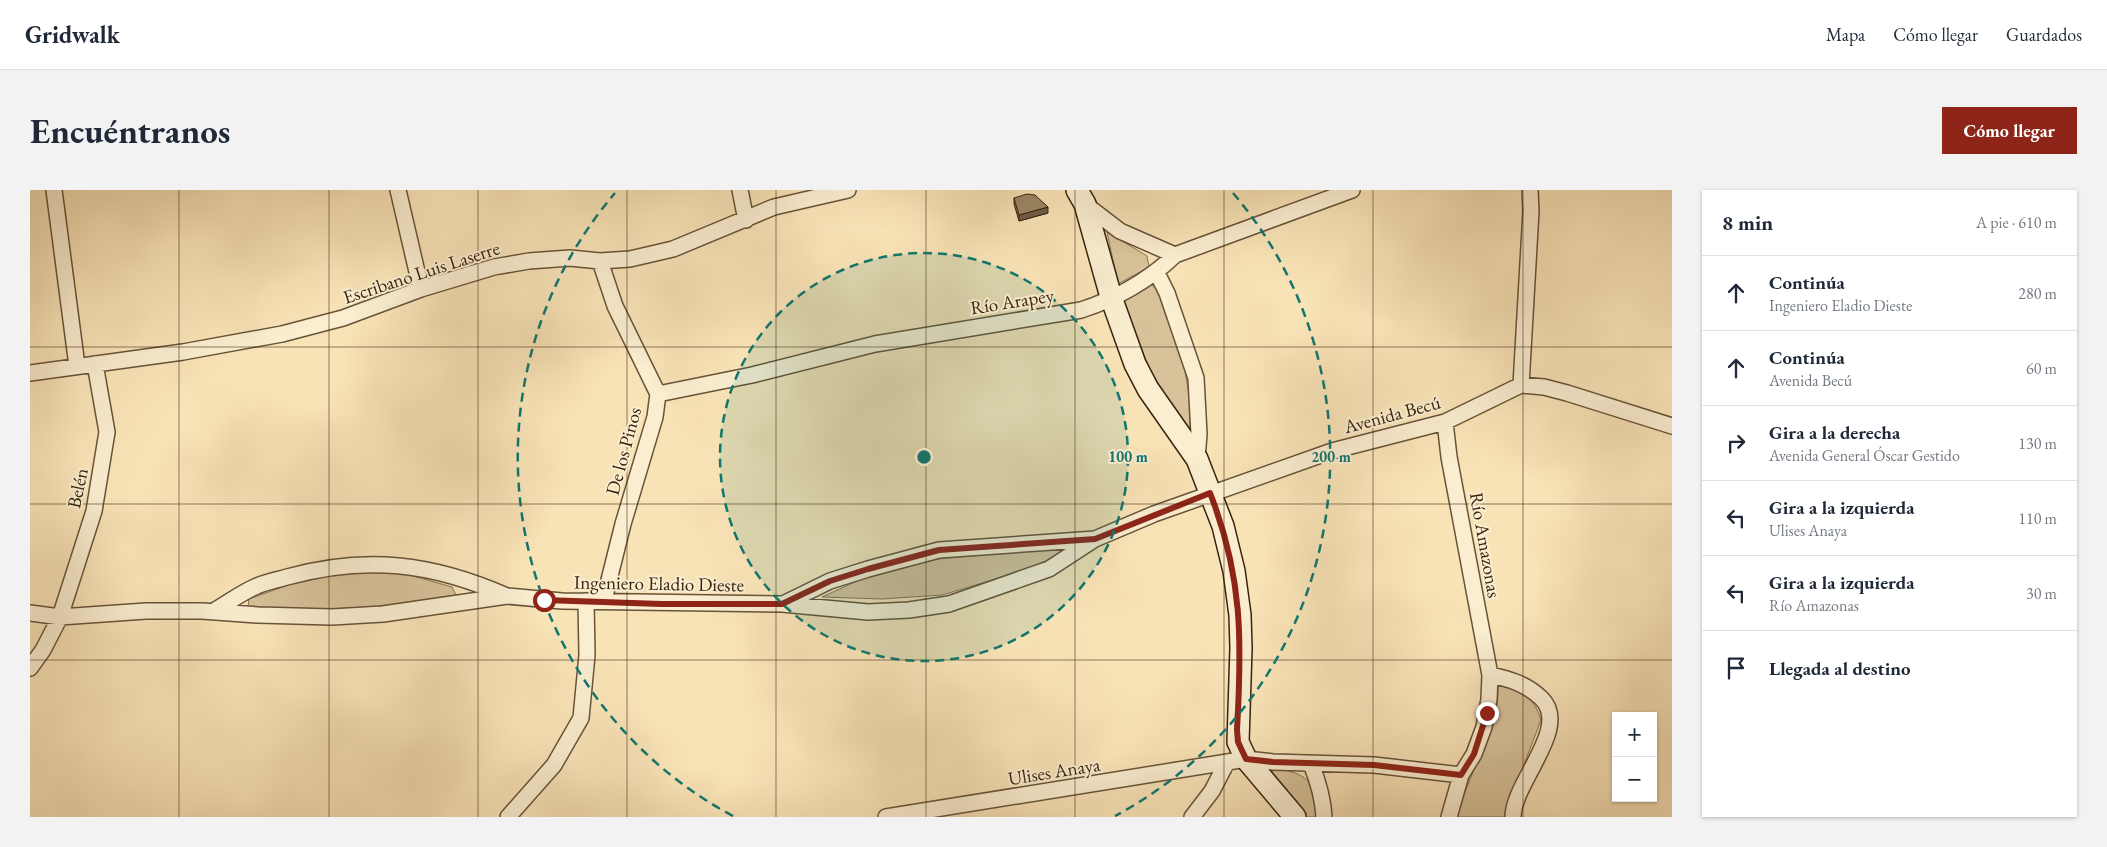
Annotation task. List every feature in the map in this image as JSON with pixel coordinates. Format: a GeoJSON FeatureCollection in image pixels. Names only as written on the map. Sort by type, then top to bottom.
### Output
{"type":"FeatureCollection","features":[{"type":"Feature","properties":{"kind":"street"},"geometry":{"type":"LineString","coordinates":[[54,190],[77,366]]}},
{"type":"Feature","properties":{"kind":"street"},"geometry":{"type":"LineString","coordinates":[[398,190],[421,289]]}},
{"type":"Feature","properties":{"kind":"street"},"geometry":{"type":"LineString","coordinates":[[740,190],[746,220]]}},
{"type":"Feature","properties":{"kind":"street","name":"Escribano Luis Laserre"},"geometry":{"type":"LineString","coordinates":[[30,373],[282,334],[351,315],[421,289],[494,267],[529,261],[570,258],[600,261],[630,259],[673,249],[774,207],[848,190]]}},
{"type":"Feature","properties":{"kind":"street","name":"Río Arapey"},"geometry":{"type":"LineString","coordinates":[[658,394],[752,375],[875,344],[1081,310],[1112,297],[1156,273],[1175,256],[1352,190]]}},
{"type":"Feature","properties":{"kind":"street"},"geometry":{"type":"LineString","coordinates":[[1530,190],[1531,211],[1521,385],[1544,387],[1567,393],[1672,426]]}},
{"type":"Feature","properties":{"kind":"street"},"geometry":{"type":"LineString","coordinates":[[1081,197],[1120,231],[1175,256]]}},
{"type":"Feature","properties":{"kind":"street"},"geometry":{"type":"LineString","coordinates":[[1081,197],[1135,364],[1148,389],[1197,459],[1223,526],[1234,571],[1240,615],[1241,648],[1237,760],[1192,817]]}},
{"type":"Feature","properties":{"kind":"street","name":"De los Pinos"},"geometry":{"type":"LineString","coordinates":[[600,261],[615,306],[658,394],[655,417],[623,524],[604,600]]}},
{"type":"Feature","properties":{"kind":"street"},"geometry":{"type":"LineString","coordinates":[[1156,273],[1167,293],[1196,378],[1199,434],[1197,459]]}},
{"type":"Feature","properties":{"kind":"street","name":"Belén"},"geometry":{"type":"LineString","coordinates":[[60,618],[94,511],[107,432],[95,364]]}},
{"type":"Feature","properties":{"kind":"street","name":"Avenida Becú"},"geometry":{"type":"LineString","coordinates":[[1095,539],[1210,493],[1332,451],[1445,422],[1521,385]]}},
{"type":"Feature","properties":{"kind":"street","name":"Río Amazonas"},"geometry":{"type":"LineString","coordinates":[[1445,422],[1449,457],[1490,675],[1489,699],[1484,727],[1474,754],[1461,775],[1449,817]]}},
{"type":"Feature","properties":{"kind":"street","name":"Ingeniero Eladio Dieste"},"geometry":{"type":"LineString","coordinates":[[30,613],[60,618],[146,611],[214,611],[258,615],[332,617],[383,614],[507,596],[661,604],[782,604],[868,612],[909,610],[949,604],[1049,569],[1095,539]]}},
{"type":"Feature","properties":{"kind":"street","name":"Ingeniero Eladio Dieste"},"geometry":{"type":"LineString","coordinates":[[782,604],[830,581],[939,550],[1095,539]]}},
{"type":"Feature","properties":{"kind":"street","name":"Ingeniero Eladio Dieste"},"geometry":{"type":"LineString","coordinates":[[214,611],[257,586],[330,567],[359,564],[384,564],[425,570],[473,581],[507,596]]}},
{"type":"Feature","properties":{"kind":"street"},"geometry":{"type":"LineString","coordinates":[[508,817],[554,765],[581,718],[587,655],[586,601]]}},
{"type":"Feature","properties":{"kind":"street"},"geometry":{"type":"LineString","coordinates":[[30,668],[43,650],[60,618]]}},
{"type":"Feature","properties":{"kind":"street"},"geometry":{"type":"LineString","coordinates":[[1490,675],[1511,679],[1531,689],[1544,701],[1551,713],[1550,728],[1517,795],[1513,817]]}},
{"type":"Feature","properties":{"kind":"street"},"geometry":{"type":"LineString","coordinates":[[1237,760],[1295,817]]}},
{"type":"Feature","properties":{"kind":"street","name":"Ulises Anaya"},"geometry":{"type":"LineString","coordinates":[[886,817],[1237,760],[1374,765],[1461,775]]}},
{"type":"Feature","properties":{"kind":"street"},"geometry":{"type":"LineString","coordinates":[[1311,764],[1317,778],[1324,806],[1324,817]]}},
{"type":"Feature","properties":{"kind":"shaded area"},"geometry":{"type":"Polygon","coordinates":[[[1107,232],[1147,256],[1149,267],[1118,284],[1107,232]]]}},
{"type":"Feature","properties":{"kind":"shaded area"},"geometry":{"type":"Polygon","coordinates":[[[1147,284],[1159,288],[1183,360],[1190,400],[1190,430],[1169,407],[1152,376],[1123,299],[1147,284]]]}},
{"type":"Feature","properties":{"kind":"shaded area"},"geometry":{"type":"Polygon","coordinates":[[[1068,547],[1036,567],[942,595],[882,599],[822,597],[868,576],[927,560],[1068,547]]]}},
{"type":"Feature","properties":{"kind":"shaded area"},"geometry":{"type":"Polygon","coordinates":[[[348,572],[399,572],[452,587],[456,595],[373,607],[303,610],[248,607],[249,599],[291,584],[348,572]]]}},
{"type":"Feature","properties":{"kind":"shaded area"},"geometry":{"type":"Polygon","coordinates":[[[1502,684],[1527,697],[1535,706],[1541,720],[1504,817],[1456,817],[1491,730],[1498,698],[1498,686],[1502,684]]]}},
{"type":"Feature","properties":{"kind":"shaded area"},"geometry":{"type":"Polygon","coordinates":[[[1275,769],[1286,770],[1302,776],[1310,784],[1315,795],[1317,817],[1305,817],[1275,778],[1272,772],[1275,769]]]}},
{"type":"Feature","properties":{"kind":"building"},"geometry":{"type":"Polygon","coordinates":[[[1027,194],[1035,195],[1048,207],[1019,215],[1014,198],[1027,194]]]}},
{"type":"Feature","properties":{"kind":"route"},"geometry":{"type":"LineString","coordinates":[[544,600],[604,600],[661,604],[782,604],[830,581],[939,550],[1095,539],[1210,493],[1223,526],[1234,571],[1240,615],[1241,648],[1237,730],[1238,742],[1246,759],[1311,764],[1374,765],[1461,775],[1474,754],[1487,713]]}}]}
